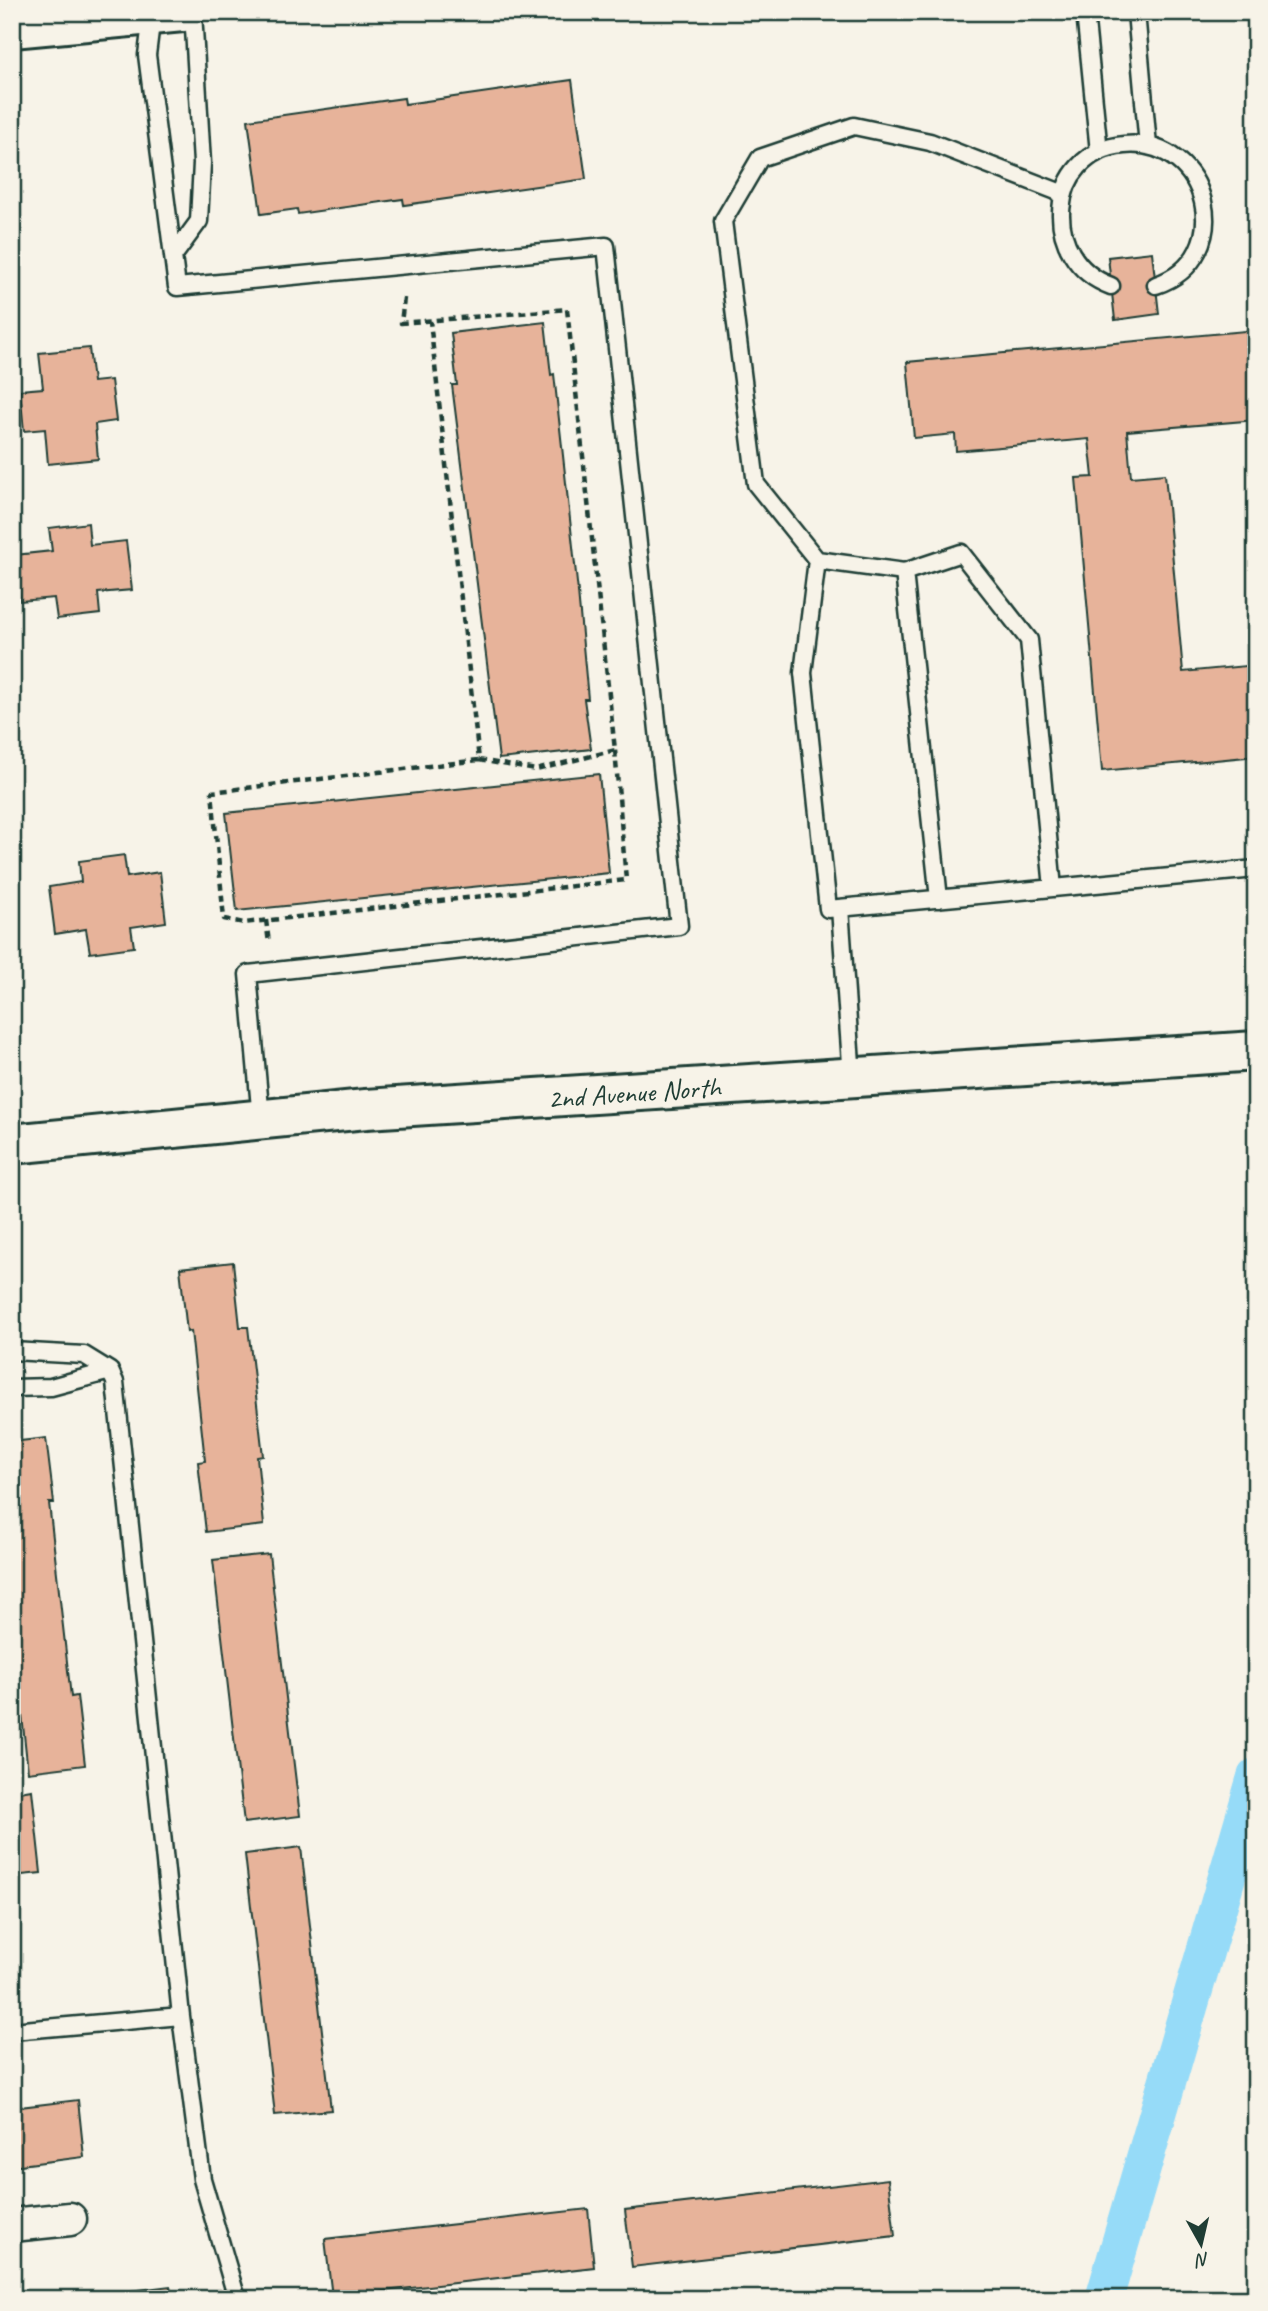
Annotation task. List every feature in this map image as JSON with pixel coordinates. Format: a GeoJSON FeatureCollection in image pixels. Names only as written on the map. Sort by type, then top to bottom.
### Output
{"type":"FeatureCollection","features":[{"type":"Feature","properties":{"kind":"street"},"geometry":{"type":"LineString","coordinates":[[12,28],[168,14]]}},
{"type":"Feature","properties":{"kind":"street","name":"2nd Avenue North"},"geometry":{"type":"LineString","coordinates":[[12,1144],[366,1109],[1256,1051]]}},
{"type":"Feature","properties":{"kind":"street"},"geometry":{"type":"LineString","coordinates":[[12,2225],[70,2219]]}},
{"type":"Feature","properties":{"kind":"lane"},"geometry":{"type":"LineString","coordinates":[[174,255],[199,221],[202,163],[193,12]]}},
{"type":"Feature","properties":{"kind":"lane"},"geometry":{"type":"LineString","coordinates":[[1084,12],[1099,152]]}},
{"type":"Feature","properties":{"kind":"lane"},"geometry":{"type":"LineString","coordinates":[[1136,12],[1148,146]]}},
{"type":"Feature","properties":{"kind":"lane"},"geometry":{"type":"LineString","coordinates":[[168,14],[147,55],[177,288],[606,246],[679,926],[248,974],[261,1119]]}},
{"type":"Feature","properties":{"kind":"lane"},"geometry":{"type":"LineString","coordinates":[[1053,888],[1029,640],[961,553],[904,572],[817,560],[756,484],[723,221],[760,158],[853,126],[930,142],[1064,194]]}},
{"type":"Feature","properties":{"kind":"lane"},"geometry":{"type":"LineString","coordinates":[[1111,286],[1097,280],[1077,264],[1065,243],[1060,218],[1064,194],[1084,163],[1099,152],[1123,145],[1148,146],[1171,155],[1191,172],[1202,193],[1206,218],[1202,243],[1188,264],[1169,281],[1156,285]]}},
{"type":"Feature","properties":{"kind":"lane"},"geometry":{"type":"LineString","coordinates":[[817,560],[803,673],[828,909],[1256,869]]}},
{"type":"Feature","properties":{"kind":"lane"},"geometry":{"type":"LineString","coordinates":[[904,572],[939,899]]}},
{"type":"Feature","properties":{"kind":"lane"},"geometry":{"type":"LineString","coordinates":[[840,908],[852,1078]]}},
{"type":"Feature","properties":{"kind":"lane"},"geometry":{"type":"LineString","coordinates":[[12,1351],[84,1355],[110,1371],[115,1382],[181,2015],[202,2179],[237,2299]]}},
{"type":"Feature","properties":{"kind":"lane"},"geometry":{"type":"LineString","coordinates":[[12,1388],[51,1387],[110,1371]]}},
{"type":"Feature","properties":{"kind":"lane"},"geometry":{"type":"LineString","coordinates":[[12,2031],[181,2015]]}},
{"type":"Feature","properties":{"kind":"path"},"geometry":{"type":"LineString","coordinates":[[404,298],[401,323],[567,309],[615,750],[626,880],[244,923],[224,919],[212,792],[479,760],[536,770],[615,750]]}},
{"type":"Feature","properties":{"kind":"path"},"geometry":{"type":"LineString","coordinates":[[430,321],[479,760]]}},
{"type":"Feature","properties":{"kind":"path"},"geometry":{"type":"LineString","coordinates":[[266,920],[269,943]]}},
{"type":"Feature","properties":{"kind":"building"},"geometry":{"type":"Polygon","coordinates":[[[572,80],[586,179],[404,205],[403,199],[298,214],[297,209],[261,214],[248,120],[404,98],[405,104],[572,80]]]}},
{"type":"Feature","properties":{"kind":"building"},"geometry":{"type":"Polygon","coordinates":[[[1152,252],[1159,314],[1115,320],[1108,257],[1152,252]]]}},
{"type":"Feature","properties":{"kind":"building"},"geometry":{"type":"Polygon","coordinates":[[[545,322],[551,375],[554,374],[578,592],[588,699],[584,699],[591,749],[499,759],[452,385],[457,385],[451,333],[545,322]]]}},
{"type":"Feature","properties":{"kind":"building"},"geometry":{"type":"Polygon","coordinates":[[[1256,330],[1256,420],[1127,431],[1131,477],[1165,474],[1183,672],[1256,665],[1256,756],[1102,771],[1076,478],[1093,477],[1089,439],[956,451],[955,434],[914,438],[907,362],[1256,330]]]}},
{"type":"Feature","properties":{"kind":"building"},"geometry":{"type":"Polygon","coordinates":[[[89,348],[93,382],[111,380],[116,421],[95,424],[98,459],[48,464],[45,429],[24,431],[20,390],[43,388],[39,353],[89,348]]]}},
{"type":"Feature","properties":{"kind":"building"},"geometry":{"type":"Polygon","coordinates":[[[88,523],[90,545],[126,541],[132,590],[98,593],[100,614],[57,619],[54,598],[20,601],[15,555],[52,551],[49,528],[88,523]]]}},
{"type":"Feature","properties":{"kind":"building"},"geometry":{"type":"Polygon","coordinates":[[[599,774],[609,873],[237,911],[226,813],[599,774]]]}},
{"type":"Feature","properties":{"kind":"building"},"geometry":{"type":"Polygon","coordinates":[[[124,855],[127,877],[160,872],[166,922],[131,927],[134,947],[90,953],[86,929],[55,934],[49,887],[81,882],[79,861],[124,855]]]}},
{"type":"Feature","properties":{"kind":"building"},"geometry":{"type":"Polygon","coordinates":[[[233,1262],[240,1327],[248,1327],[263,1456],[257,1457],[264,1525],[206,1532],[198,1462],[205,1461],[191,1331],[187,1332],[180,1268],[233,1262]]]}},
{"type":"Feature","properties":{"kind":"building"},"geometry":{"type":"Polygon","coordinates":[[[46,1438],[54,1503],[49,1503],[71,1697],[77,1696],[85,1765],[28,1772],[21,1706],[16,1707],[12,1675],[12,1442],[46,1438]]]}},
{"type":"Feature","properties":{"kind":"building"},"geometry":{"type":"Polygon","coordinates":[[[269,1554],[300,1816],[244,1823],[213,1560],[269,1554]]]}},
{"type":"Feature","properties":{"kind":"building"},"geometry":{"type":"Polygon","coordinates":[[[32,1790],[41,1873],[12,1876],[12,1793],[32,1790]]]}},
{"type":"Feature","properties":{"kind":"building"},"geometry":{"type":"Polygon","coordinates":[[[301,1847],[331,2110],[275,2115],[245,1854],[301,1847]]]}},
{"type":"Feature","properties":{"kind":"building"},"geometry":{"type":"Polygon","coordinates":[[[78,2100],[84,2157],[12,2166],[12,2108],[78,2100]]]}},
{"type":"Feature","properties":{"kind":"building"},"geometry":{"type":"Polygon","coordinates":[[[888,2179],[895,2236],[632,2267],[625,2210],[888,2179]]]}},
{"type":"Feature","properties":{"kind":"building"},"geometry":{"type":"Polygon","coordinates":[[[588,2209],[594,2267],[332,2297],[325,2239],[588,2209]]]}},
{"type":"Feature","properties":{"kind":"building"},"geometry":{"type":"Polygon","coordinates":[[[170,2286],[172,2299],[114,2299],[113,2293],[170,2286]]]}},
{"type":"Feature","properties":{"kind":"waterway"},"geometry":{"type":"LineString","coordinates":[[1104,2299],[1256,1777]]}}]}
